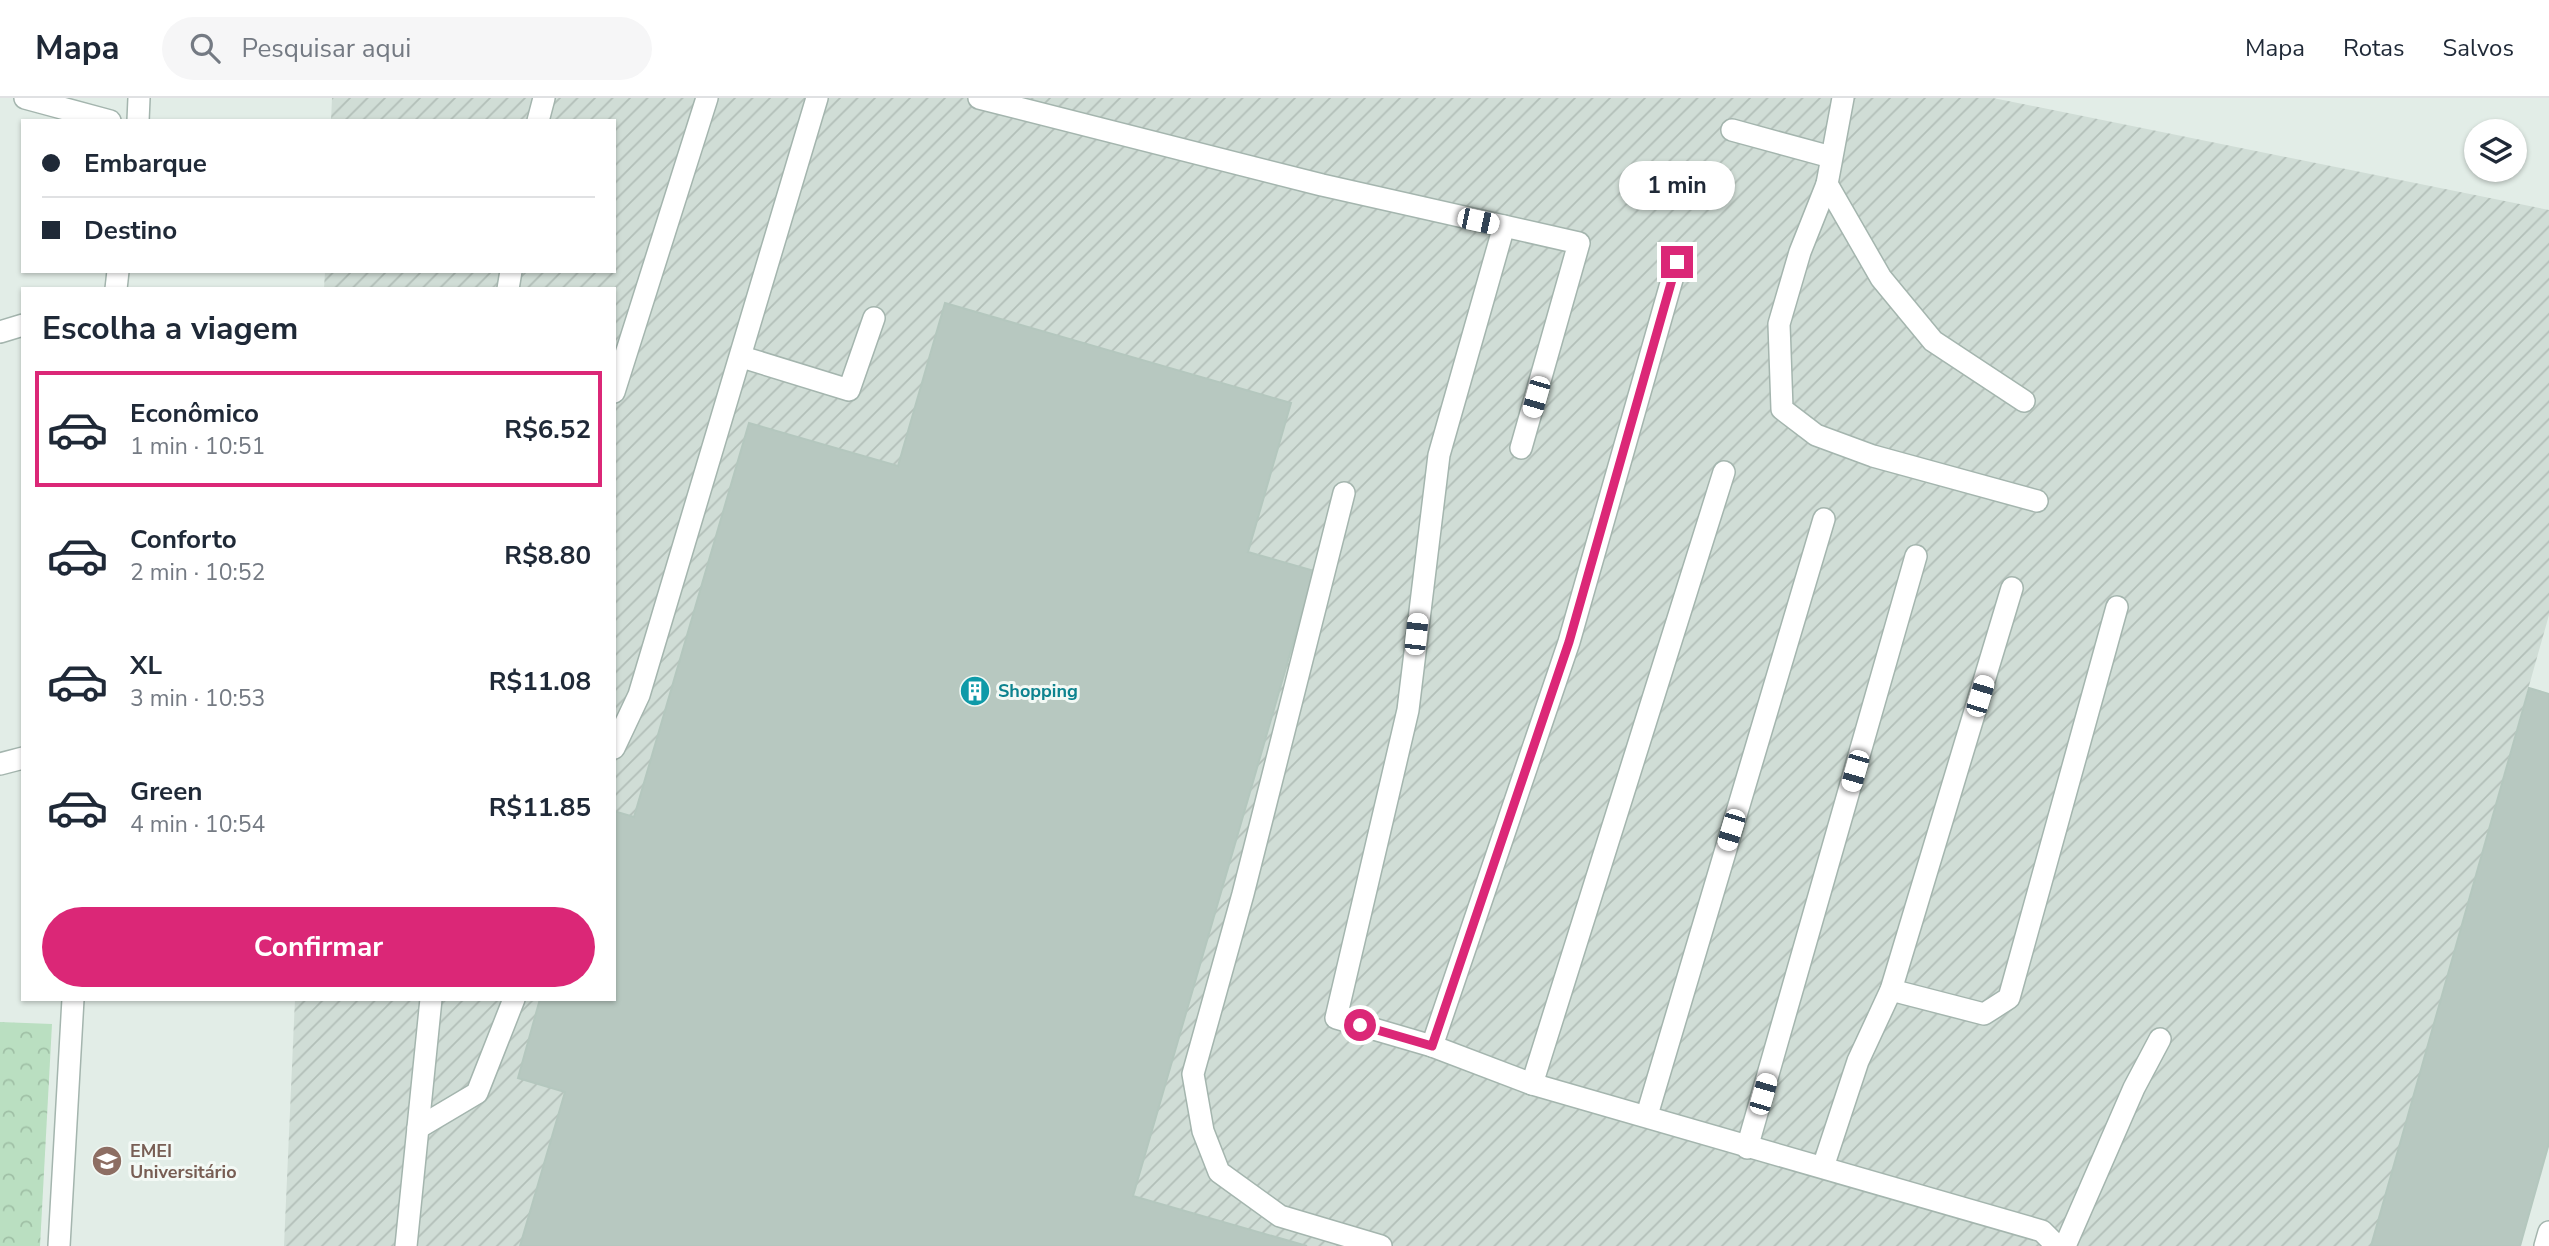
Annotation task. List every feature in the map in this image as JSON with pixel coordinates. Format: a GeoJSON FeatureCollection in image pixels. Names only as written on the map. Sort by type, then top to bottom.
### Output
{"type":"FeatureCollection","features":[{"type":"Feature","properties":{"kind":"street"},"geometry":{"type":"LineString","coordinates":[[25,98],[103,119]]}},
{"type":"Feature","properties":{"kind":"street"},"geometry":{"type":"LineString","coordinates":[[138,119],[139,98]]}},
{"type":"Feature","properties":{"kind":"street"},"geometry":{"type":"LineString","coordinates":[[539,119],[544,98]]}},
{"type":"Feature","properties":{"kind":"street"},"geometry":{"type":"LineString","coordinates":[[616,387],[707,98]]}},
{"type":"Feature","properties":{"kind":"street"},"geometry":{"type":"LineString","coordinates":[[616,744],[639,695],[742,357],[817,98]]}},
{"type":"Feature","properties":{"kind":"street"},"geometry":{"type":"LineString","coordinates":[[979,98],[1322,186],[1579,243],[1521,448]]}},
{"type":"Feature","properties":{"kind":"street"},"geometry":{"type":"LineString","coordinates":[[1843,98],[1827,184],[1800,252],[1779,324],[1782,409],[1816,435],[1827,440],[1873,456],[2037,501]]}},
{"type":"Feature","properties":{"kind":"street"},"geometry":{"type":"LineString","coordinates":[[1732,130],[1831,157]]}},
{"type":"Feature","properties":{"kind":"street"},"geometry":{"type":"LineString","coordinates":[[1827,184],[1881,278],[1933,341],[2024,401]]}},
{"type":"Feature","properties":{"kind":"street"},"geometry":{"type":"LineString","coordinates":[[1504,226],[1439,455],[1408,710],[1336,1018],[1432,1046],[1532,1084],[2042,1231],[2057,1246]]}},
{"type":"Feature","properties":{"kind":"street"},"geometry":{"type":"LineString","coordinates":[[1432,1046],[1569,642],[1677,262]]}},
{"type":"Feature","properties":{"kind":"street"},"geometry":{"type":"LineString","coordinates":[[742,357],[849,390],[874,318]]}},
{"type":"Feature","properties":{"kind":"street"},"geometry":{"type":"LineString","coordinates":[[0,332],[21,326]]}},
{"type":"Feature","properties":{"kind":"street"},"geometry":{"type":"LineString","coordinates":[[1532,1084],[1724,472]]}},
{"type":"Feature","properties":{"kind":"street"},"geometry":{"type":"LineString","coordinates":[[1344,493],[1243,894],[1193,1074],[1203,1131],[1219,1172],[1280,1216],[1381,1246]]}},
{"type":"Feature","properties":{"kind":"street"},"geometry":{"type":"LineString","coordinates":[[1647,1115],[1824,519]]}},
{"type":"Feature","properties":{"kind":"street"},"geometry":{"type":"LineString","coordinates":[[1747,1148],[1916,556]]}},
{"type":"Feature","properties":{"kind":"street"},"geometry":{"type":"LineString","coordinates":[[1823,1167],[1857,1061],[1891,990],[2012,589]]}},
{"type":"Feature","properties":{"kind":"street"},"geometry":{"type":"LineString","coordinates":[[1891,990],[1984,1014],[2009,998],[2117,607]]}},
{"type":"Feature","properties":{"kind":"street"},"geometry":{"type":"LineString","coordinates":[[0,764],[21,759]]}},
{"type":"Feature","properties":{"kind":"street"},"geometry":{"type":"LineString","coordinates":[[59,1246],[73,1001]]}},
{"type":"Feature","properties":{"kind":"street"},"geometry":{"type":"LineString","coordinates":[[406,1246],[431,1001]]}},
{"type":"Feature","properties":{"kind":"street"},"geometry":{"type":"LineString","coordinates":[[418,1128],[477,1093],[513,1001]]}},
{"type":"Feature","properties":{"kind":"street"},"geometry":{"type":"LineString","coordinates":[[2065,1246],[2134,1088],[2160,1039]]}},
{"type":"Feature","properties":{"kind":"street"},"geometry":{"type":"LineString","coordinates":[[2545,1246],[2549,1232]]}},
{"type":"Feature","properties":{"kind":"shaded area"},"geometry":{"type":"Polygon","coordinates":[[[332,98],[1993,98],[2549,210],[2549,615],[2371,1246],[284,1246],[295,1001],[616,1001],[616,287],[324,287],[325,273],[616,273],[616,119],[331,119],[332,98]]]}},
{"type":"Feature","properties":{"kind":"green space"},"geometry":{"type":"Polygon","coordinates":[[[0,1022],[52,1024],[40,1246],[0,1246],[0,1022]]]}},
{"type":"Feature","properties":{"kind":"building","name":"Shopping"},"geometry":{"type":"Polygon","coordinates":[[[945,303],[1291,403],[1248,552],[1314,571],[1133,1196],[1307,1246],[520,1246],[565,1092],[518,1078],[539,1001],[616,1001],[616,812],[634,817],[749,423],[898,466],[945,303]]]}},
{"type":"Feature","properties":{"kind":"building"},"geometry":{"type":"Polygon","coordinates":[[[2529,688],[2549,694],[2549,1143],[2520,1246],[2371,1246],[2529,688]]]}},
{"type":"Feature","properties":{"kind":"place","name":"Shopping"},"geometry":{"type":"Point","coordinates":[975,691]}},
{"type":"Feature","properties":{"kind":"place","name":"EMEI Universitário"},"geometry":{"type":"Point","coordinates":[107,1161]}},
{"type":"Feature","properties":{"kind":"route"},"geometry":{"type":"LineString","coordinates":[[1360,1025],[1432,1046],[1569,642],[1677,262]]}}]}
